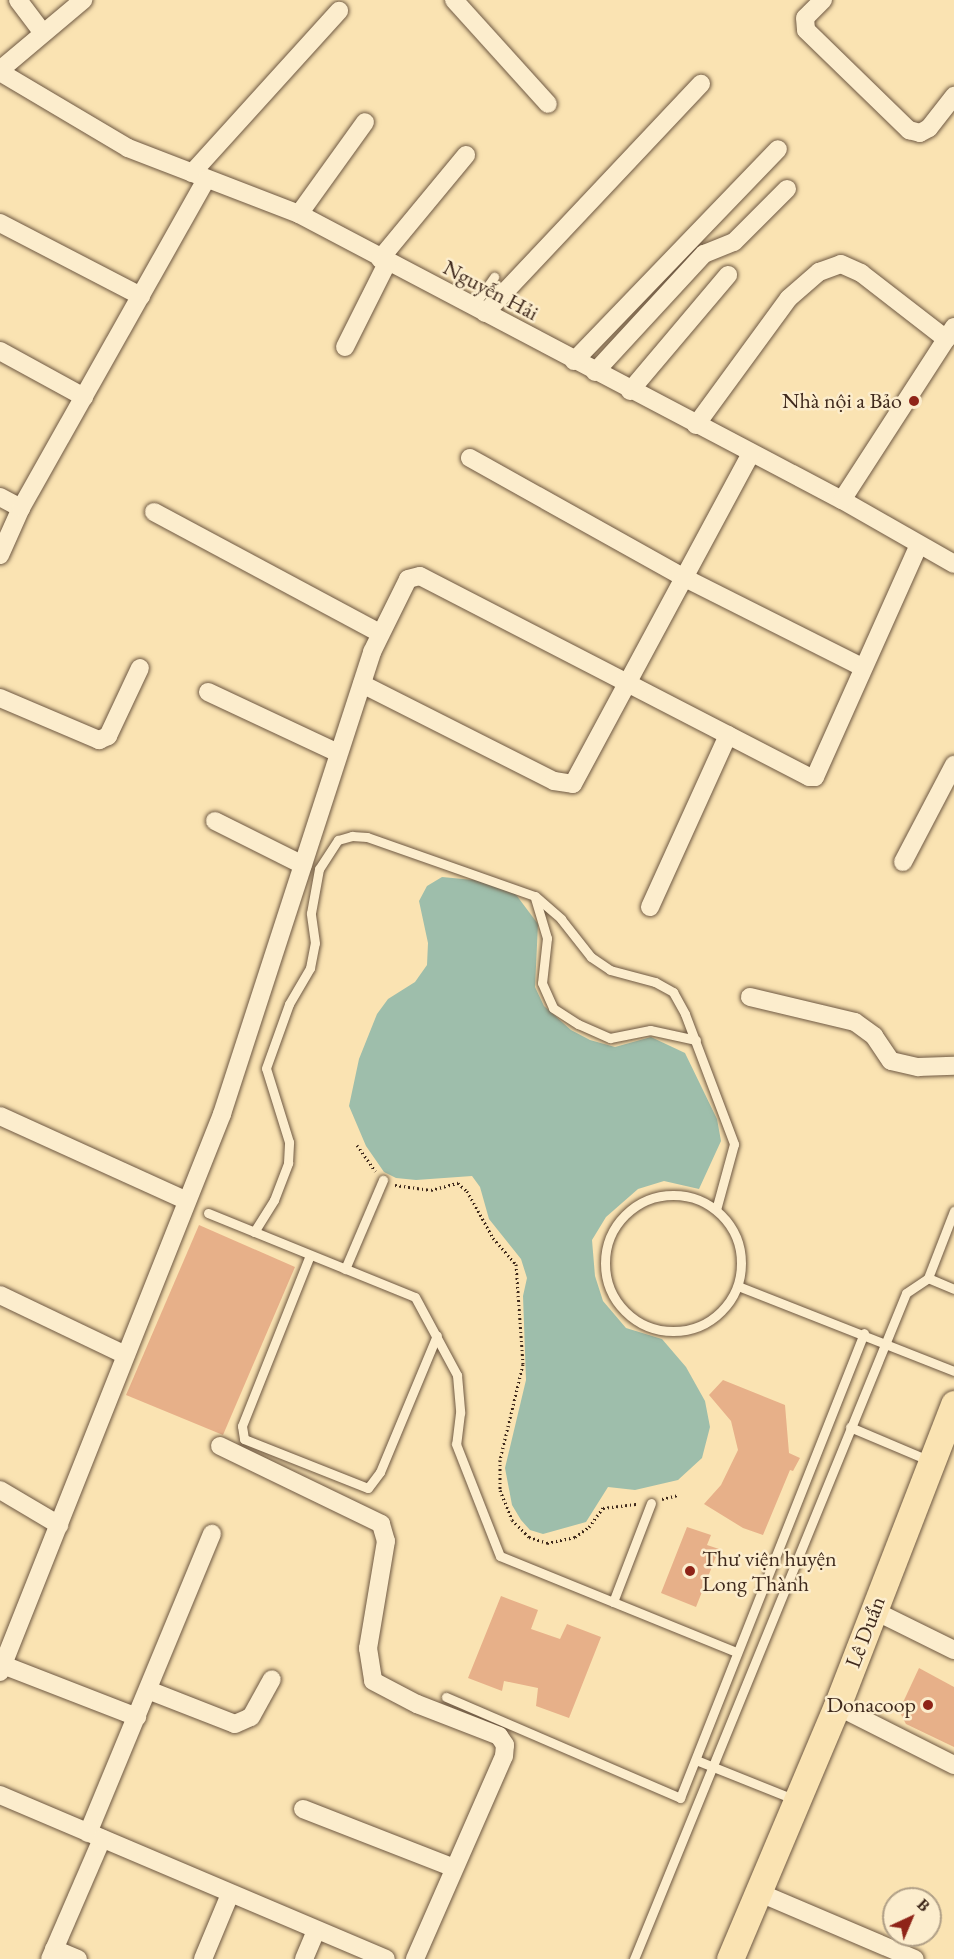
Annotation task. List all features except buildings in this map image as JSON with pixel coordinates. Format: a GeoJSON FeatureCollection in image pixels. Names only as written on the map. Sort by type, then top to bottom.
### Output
{"type":"FeatureCollection","features":[{"type":"Feature","properties":{"kind":"main road","name":"Lê Duẩn"},"geometry":{"type":"LineString","coordinates":[[730,1959],[760,1893],[837,1706],[954,1404]]}},
{"type":"Feature","properties":{"kind":"street"},"geometry":{"type":"LineString","coordinates":[[18,0],[43,33]]}},
{"type":"Feature","properties":{"kind":"street"},"geometry":{"type":"LineString","coordinates":[[0,71],[83,0]]}},
{"type":"Feature","properties":{"kind":"street"},"geometry":{"type":"LineString","coordinates":[[454,0],[548,104]]}},
{"type":"Feature","properties":{"kind":"street"},"geometry":{"type":"LineString","coordinates":[[811,4],[805,18],[807,30],[909,130],[920,133],[929,128],[954,96]]}},
{"type":"Feature","properties":{"kind":"street"},"geometry":{"type":"LineString","coordinates":[[0,555],[21,508],[141,296],[199,177],[339,11]]}},
{"type":"Feature","properties":{"kind":"street","name":"Nguyễn Hải"},"geometry":{"type":"LineString","coordinates":[[0,71],[128,148],[199,177],[299,213],[630,391],[842,500],[954,564]]}},
{"type":"Feature","properties":{"kind":"street"},"geometry":{"type":"LineString","coordinates":[[479,310],[701,84]]}},
{"type":"Feature","properties":{"kind":"street"},"geometry":{"type":"LineString","coordinates":[[299,213],[365,122]]}},
{"type":"Feature","properties":{"kind":"street"},"geometry":{"type":"LineString","coordinates":[[574,361],[778,149]]}},
{"type":"Feature","properties":{"kind":"street"},"geometry":{"type":"LineString","coordinates":[[345,347],[383,260],[466,155]]}},
{"type":"Feature","properties":{"kind":"street"},"geometry":{"type":"LineString","coordinates":[[595,372],[704,254],[734,242],[787,189]]}},
{"type":"Feature","properties":{"kind":"street"},"geometry":{"type":"LineString","coordinates":[[0,224],[141,296]]}},
{"type":"Feature","properties":{"kind":"street"},"geometry":{"type":"LineString","coordinates":[[696,425],[789,298],[819,272],[842,264],[861,273],[950,333],[842,500]]}},
{"type":"Feature","properties":{"kind":"street"},"geometry":{"type":"LineString","coordinates":[[630,391],[728,275]]}},
{"type":"Feature","properties":{"kind":"street"},"geometry":{"type":"LineString","coordinates":[[0,351],[84,397]]}},
{"type":"Feature","properties":{"kind":"street"},"geometry":{"type":"LineString","coordinates":[[362,684],[569,786],[577,778],[751,454]]}},
{"type":"Feature","properties":{"kind":"street"},"geometry":{"type":"LineString","coordinates":[[470,458],[685,578],[862,667]]}},
{"type":"Feature","properties":{"kind":"street"},"geometry":{"type":"LineString","coordinates":[[0,496],[21,508]]}},
{"type":"Feature","properties":{"kind":"street"},"geometry":{"type":"LineString","coordinates":[[154,512],[380,633]]}},
{"type":"Feature","properties":{"kind":"street"},"geometry":{"type":"LineString","coordinates":[[137,1717],[2,1668],[184,1200],[222,1114],[338,753],[380,633],[400,589],[408,579],[420,576],[728,735],[815,777],[862,667],[919,545]]}},
{"type":"Feature","properties":{"kind":"street"},"geometry":{"type":"LineString","coordinates":[[0,698],[86,736],[104,739],[140,668]]}},
{"type":"Feature","properties":{"kind":"street"},"geometry":{"type":"LineString","coordinates":[[208,692],[338,753]]}},
{"type":"Feature","properties":{"kind":"street"},"geometry":{"type":"LineString","coordinates":[[650,907],[728,735]]}},
{"type":"Feature","properties":{"kind":"street"},"geometry":{"type":"LineString","coordinates":[[903,862],[954,765]]}},
{"type":"Feature","properties":{"kind":"street"},"geometry":{"type":"LineString","coordinates":[[215,821],[303,865]]}},
{"type":"Feature","properties":{"kind":"street"},"geometry":{"type":"LineString","coordinates":[[750,997],[855,1022],[867,1028],[883,1054],[897,1063],[954,1066]]}},
{"type":"Feature","properties":{"kind":"street"},"geometry":{"type":"LineString","coordinates":[[0,1116],[184,1200]]}},
{"type":"Feature","properties":{"kind":"street"},"geometry":{"type":"LineString","coordinates":[[0,1295],[125,1355]]}},
{"type":"Feature","properties":{"kind":"street"},"geometry":{"type":"LineString","coordinates":[[220,1446],[381,1524],[386,1540],[368,1648],[373,1681],[417,1704],[499,1736],[505,1745],[504,1756],[415,1959]]}},
{"type":"Feature","properties":{"kind":"street"},"geometry":{"type":"LineString","coordinates":[[0,1490],[59,1525]]}},
{"type":"Feature","properties":{"kind":"street"},"geometry":{"type":"LineString","coordinates":[[78,1959],[52,1954],[137,1717],[212,1534]]}},
{"type":"Feature","properties":{"kind":"street"},"geometry":{"type":"LineString","coordinates":[[873,1610],[954,1650]]}},
{"type":"Feature","properties":{"kind":"street"},"geometry":{"type":"LineString","coordinates":[[148,1690],[235,1724],[251,1717],[272,1679]]}},
{"type":"Feature","properties":{"kind":"street"},"geometry":{"type":"LineString","coordinates":[[837,1706],[954,1764]]}},
{"type":"Feature","properties":{"kind":"street"},"geometry":{"type":"LineString","coordinates":[[0,1795],[386,1959]]}},
{"type":"Feature","properties":{"kind":"street"},"geometry":{"type":"LineString","coordinates":[[303,1809],[454,1868]]}},
{"type":"Feature","properties":{"kind":"street"},"geometry":{"type":"LineString","coordinates":[[760,1893],[910,1958]]}},
{"type":"Feature","properties":{"kind":"street"},"geometry":{"type":"LineString","coordinates":[[203,1959],[230,1894]]}},
{"type":"Feature","properties":{"kind":"street"},"geometry":{"type":"LineString","coordinates":[[304,1959],[316,1930]]}},
{"type":"Feature","properties":{"kind":"lane"},"geometry":{"type":"LineString","coordinates":[[479,310],[494,277]]}},
{"type":"Feature","properties":{"kind":"lane"},"geometry":{"type":"LineString","coordinates":[[254,1232],[274,1200],[288,1163],[289,1142],[266,1068],[289,1004],[310,968],[315,943],[311,913],[313,890],[330,848],[338,840],[367,837],[534,896],[561,919],[600,964],[632,978],[655,981],[673,992],[696,1041],[734,1144],[716,1210]]}},
{"type":"Feature","properties":{"kind":"lane"},"geometry":{"type":"LineString","coordinates":[[534,896],[547,938],[542,983],[553,1008],[588,1029],[610,1038],[650,1030],[696,1041]]}},
{"type":"Feature","properties":{"kind":"lane"},"geometry":{"type":"LineString","coordinates":[[345,1269],[383,1180]]}},
{"type":"Feature","properties":{"kind":"lane"},"geometry":{"type":"LineString","coordinates":[[673,1195],[696,1199],[716,1210],[730,1225],[739,1244],[742,1265],[738,1286],[727,1306],[710,1321],[689,1330],[666,1332],[644,1325],[625,1312],[608,1282],[606,1248],[615,1226],[630,1209],[651,1198],[673,1195]]}},
{"type":"Feature","properties":{"kind":"lane"},"geometry":{"type":"LineString","coordinates":[[634,1959],[713,1767],[786,1580],[885,1342],[906,1293],[928,1278],[954,1211]]}},
{"type":"Feature","properties":{"kind":"lane"},"geometry":{"type":"LineString","coordinates":[[208,1213],[415,1297],[457,1375],[460,1413],[456,1444],[500,1557],[737,1652]]}},
{"type":"Feature","properties":{"kind":"lane"},"geometry":{"type":"LineString","coordinates":[[310,1255],[242,1426],[244,1439],[368,1488],[380,1472],[437,1335]]}},
{"type":"Feature","properties":{"kind":"lane"},"geometry":{"type":"LineString","coordinates":[[928,1278],[954,1289]]}},
{"type":"Feature","properties":{"kind":"lane"},"geometry":{"type":"LineString","coordinates":[[738,1286],[954,1371]]}},
{"type":"Feature","properties":{"kind":"lane"},"geometry":{"type":"LineString","coordinates":[[446,1697],[680,1798],[864,1334]]}},
{"type":"Feature","properties":{"kind":"lane"},"geometry":{"type":"LineString","coordinates":[[850,1427],[930,1461]]}},
{"type":"Feature","properties":{"kind":"lane"},"geometry":{"type":"LineString","coordinates":[[613,1602],[651,1503]]}},
{"type":"Feature","properties":{"kind":"lane"},"geometry":{"type":"LineString","coordinates":[[768,1572],[786,1580]]}},
{"type":"Feature","properties":{"kind":"lane"},"geometry":{"type":"LineString","coordinates":[[696,1760],[798,1801]]}},
{"type":"Feature","properties":{"kind":"path"},"geometry":{"type":"LineString","coordinates":[[357,1145],[383,1180],[406,1188],[431,1190],[458,1183],[471,1196],[494,1238],[516,1264],[523,1364],[500,1460],[500,1490],[508,1512],[520,1530],[536,1541],[547,1543],[575,1537],[589,1527],[603,1508],[651,1503],[678,1495]]}},
{"type":"Feature","properties":{"kind":"shaded area"},"geometry":{"type":"Polygon","coordinates":[[[442,877],[484,881],[514,892],[538,924],[535,987],[544,1006],[571,1030],[590,1040],[615,1047],[651,1037],[685,1053],[717,1119],[721,1141],[699,1189],[664,1181],[638,1189],[606,1217],[592,1240],[595,1276],[603,1301],[626,1328],[662,1339],[686,1367],[705,1401],[710,1427],[702,1458],[678,1480],[635,1490],[608,1487],[586,1522],[543,1534],[530,1530],[512,1505],[505,1468],[526,1380],[523,1296],[527,1278],[521,1259],[489,1219],[480,1187],[472,1176],[416,1180],[396,1178],[384,1172],[366,1146],[349,1106],[359,1059],[377,1014],[388,999],[415,982],[427,965],[428,943],[419,901],[427,886],[442,877]]]}},
{"type":"Feature","properties":{"kind":"place","name":"Nhà nội a Bảo"},"geometry":{"type":"Point","coordinates":[914,401]}},
{"type":"Feature","properties":{"kind":"place","name":"Thư viện huyện Long Thành"},"geometry":{"type":"Point","coordinates":[690,1571]}},
{"type":"Feature","properties":{"kind":"place","name":"Donacoop"},"geometry":{"type":"Point","coordinates":[928,1705]}}]}
